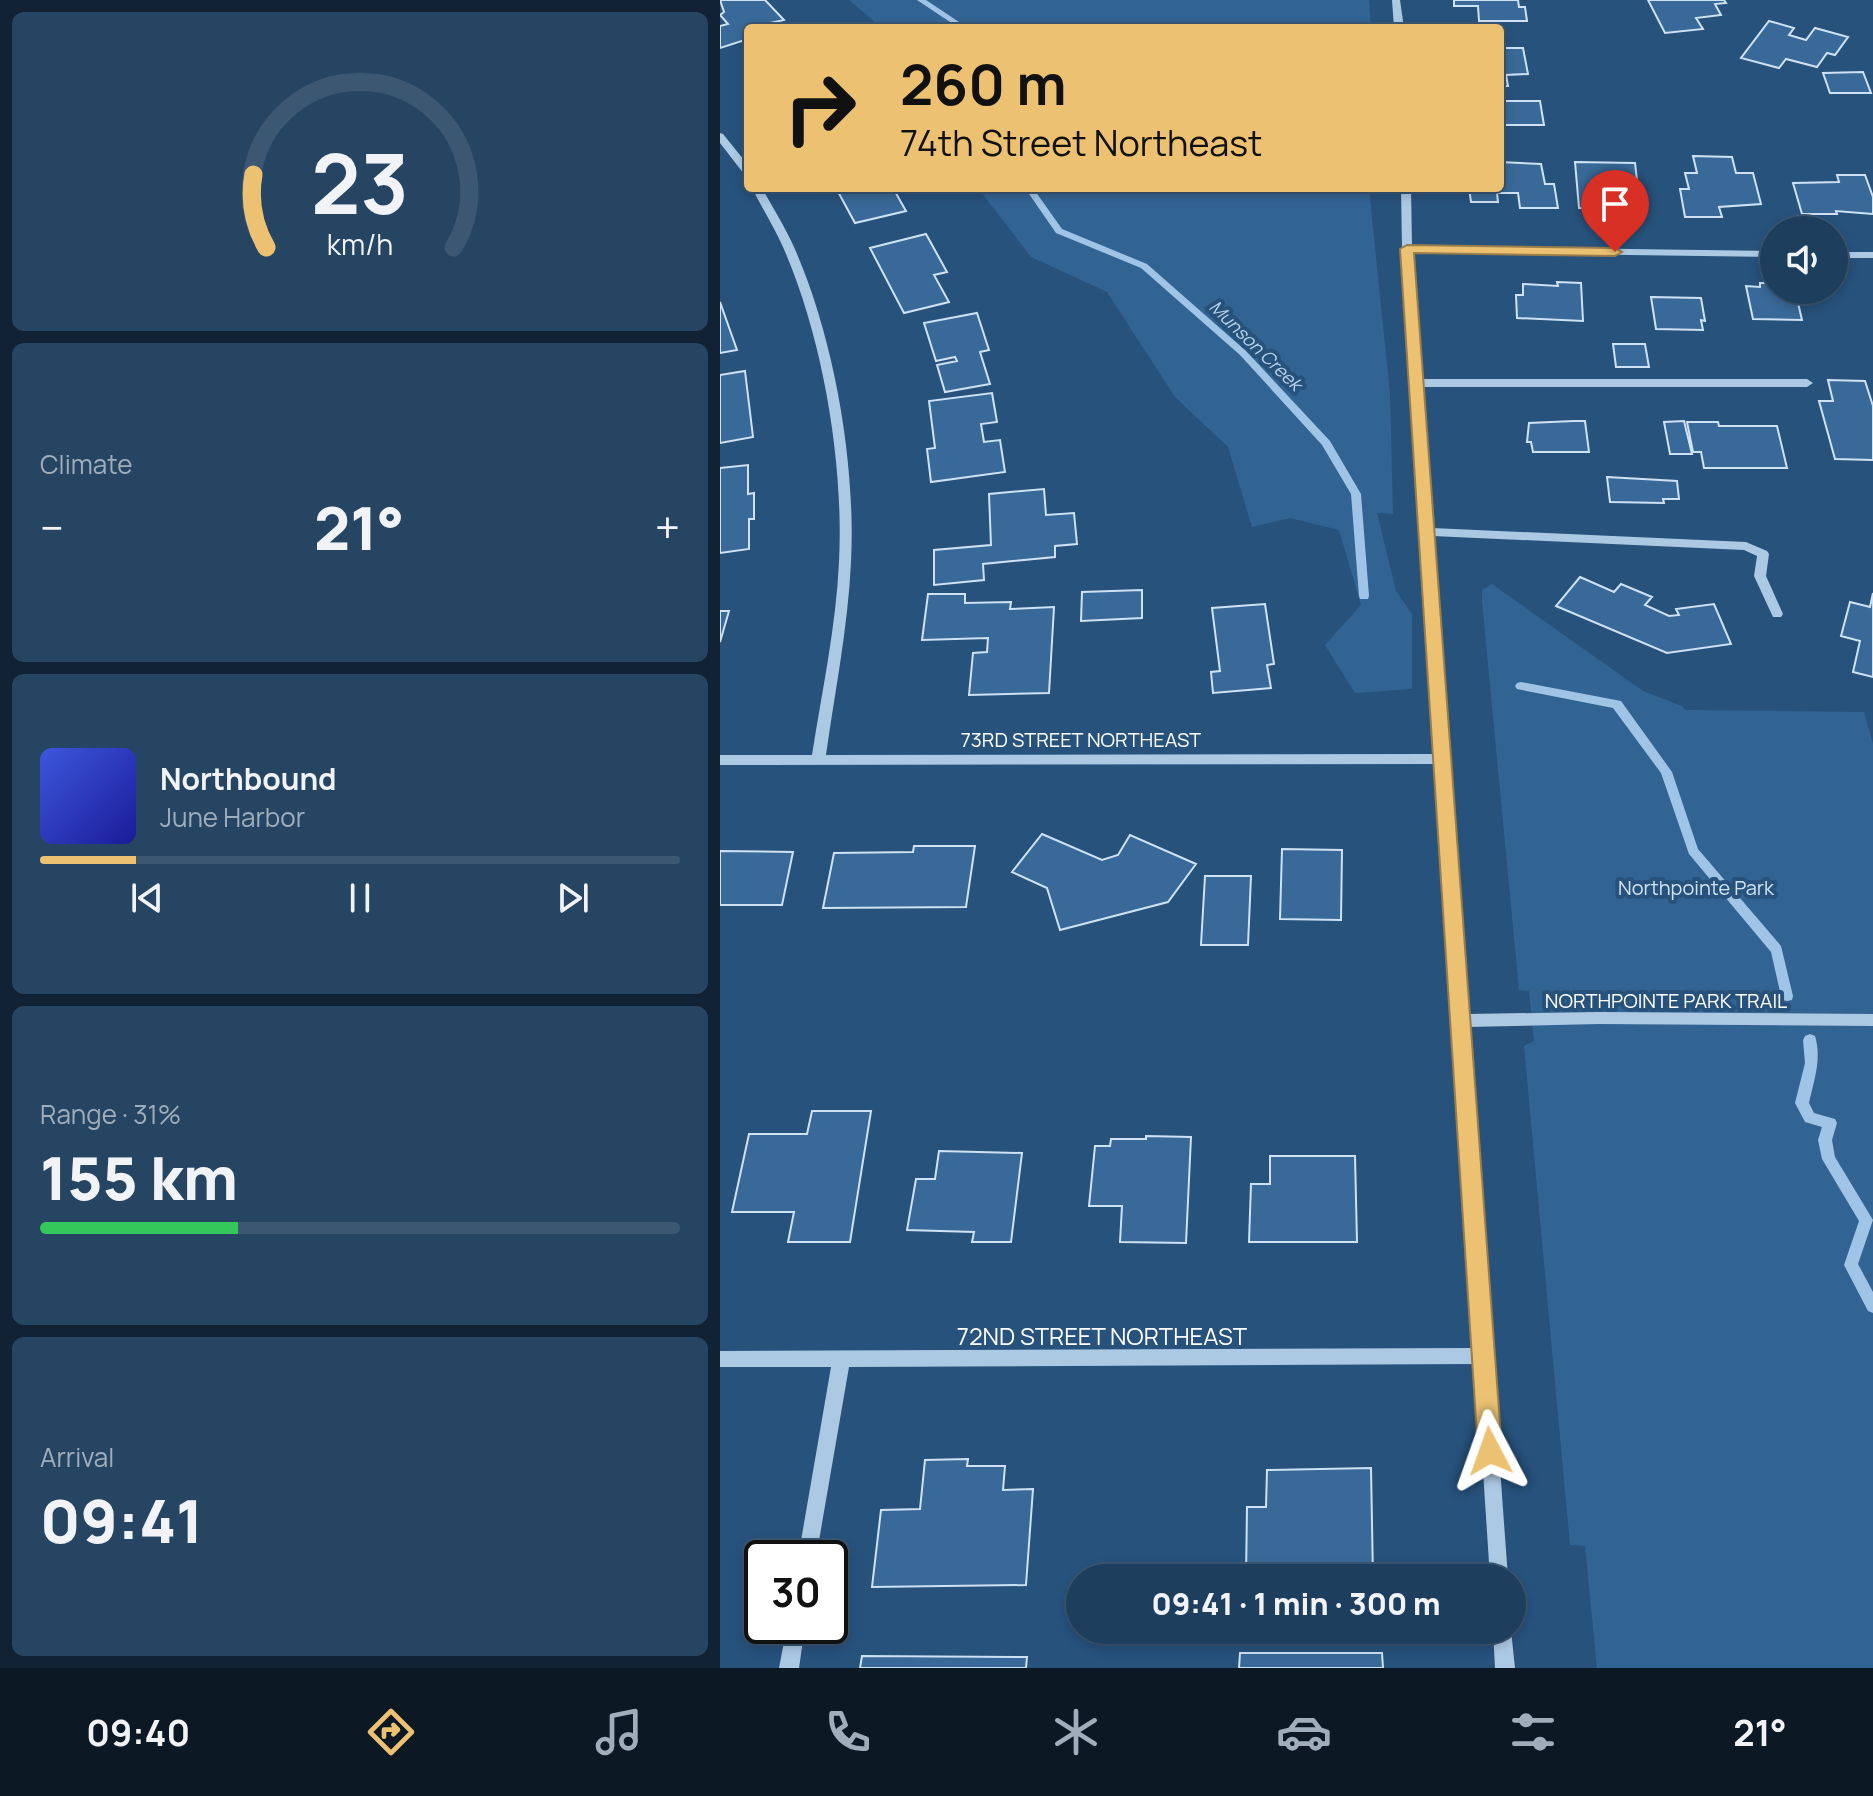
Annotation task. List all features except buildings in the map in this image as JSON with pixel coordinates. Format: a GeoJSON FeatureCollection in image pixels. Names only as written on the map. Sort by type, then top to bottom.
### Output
{"type":"FeatureCollection","features":[{"type":"Feature","properties":{"kind":"street"},"geometry":{"type":"LineString","coordinates":[[1396,0],[1399,24]]}},
{"type":"Feature","properties":{"kind":"street"},"geometry":{"type":"LineString","coordinates":[[720,136],[744,167]]}},
{"type":"Feature","properties":{"kind":"street"},"geometry":{"type":"LineString","coordinates":[[759,192],[792,256],[819,343],[841,438],[846,538],[838,625],[818,760]]}},
{"type":"Feature","properties":{"kind":"street"},"geometry":{"type":"LineString","coordinates":[[1406,192],[1407,249],[1498,1564]]}},
{"type":"Feature","properties":{"kind":"street"},"geometry":{"type":"LineString","coordinates":[[1407,249],[1760,254]]}},
{"type":"Feature","properties":{"kind":"street"},"geometry":{"type":"LineString","coordinates":[[1848,255],[1873,255]]}},
{"type":"Feature","properties":{"kind":"street"},"geometry":{"type":"LineString","coordinates":[[1416,383],[1807,383]]}},
{"type":"Feature","properties":{"kind":"street"},"geometry":{"type":"LineString","coordinates":[[1426,532],[1746,546],[1763,554],[1760,576],[1777,614]]}},
{"type":"Feature","properties":{"kind":"street","name":"73RD STREET NORTHEAST"},"geometry":{"type":"LineString","coordinates":[[720,760],[1442,759]]}},
{"type":"Feature","properties":{"kind":"street","name":"NORTHPOINTE PARK TRAIL"},"geometry":{"type":"LineString","coordinates":[[1460,1021],[1599,1018],[1873,1020]]}},
{"type":"Feature","properties":{"kind":"street","name":"72ND STREET NORTHEAST"},"geometry":{"type":"LineString","coordinates":[[720,1359],[841,1361],[1484,1356]]}},
{"type":"Feature","properties":{"kind":"street"},"geometry":{"type":"LineString","coordinates":[[810,1540],[841,1361]]}},
{"type":"Feature","properties":{"kind":"street"},"geometry":{"type":"LineString","coordinates":[[789,1668],[793,1644]]}},
{"type":"Feature","properties":{"kind":"street"},"geometry":{"type":"LineString","coordinates":[[1503,1644],[1505,1668]]}},
{"type":"Feature","properties":{"kind":"green space"},"geometry":{"type":"Polygon","coordinates":[[[849,0],[1369,0],[1371,24],[877,24],[849,0]]]}},
{"type":"Feature","properties":{"kind":"green space"},"geometry":{"type":"Polygon","coordinates":[[[981,192],[1369,192],[1390,394],[1393,514],[1377,513],[1396,591],[1412,614],[1412,689],[1355,693],[1325,645],[1361,605],[1339,530],[1290,518],[1252,527],[1228,447],[1175,397],[1107,292],[1031,257],[981,192]]]}},
{"type":"Feature","properties":{"kind":"green space","name":"Northpointe Park"},"geometry":{"type":"Polygon","coordinates":[[[1492,584],[1643,691],[1682,706],[1685,710],[1864,712],[1873,744],[1873,1668],[1597,1668],[1585,1546],[1570,1545],[1524,1046],[1534,1041],[1529,991],[1519,990],[1482,601],[1482,590],[1492,584]]]}},
{"type":"Feature","properties":{"kind":"waterway","name":"Munson Creek"},"geometry":{"type":"LineString","coordinates":[[921,0],[958,24]]}},
{"type":"Feature","properties":{"kind":"waterway","name":"Munson Creek"},"geometry":{"type":"LineString","coordinates":[[1032,192],[1059,231],[1144,266],[1243,353],[1326,443],[1356,494],[1364,596]]}},
{"type":"Feature","properties":{"kind":"waterway","name":"Munson Creek"},"geometry":{"type":"LineString","coordinates":[[1521,686],[1617,704],[1666,772],[1693,851],[1777,950],[1787,996]]}},
{"type":"Feature","properties":{"kind":"waterway","name":"Munson Creek"},"geometry":{"type":"LineString","coordinates":[[1810,1040],[1812,1063],[1802,1103],[1810,1118],[1830,1123],[1825,1140],[1829,1159],[1866,1220],[1851,1265],[1873,1306]]}},
{"type":"Feature","properties":{"kind":"route"},"geometry":{"type":"LineString","coordinates":[[1490,1451],[1407,249],[1615,252]]}}]}
